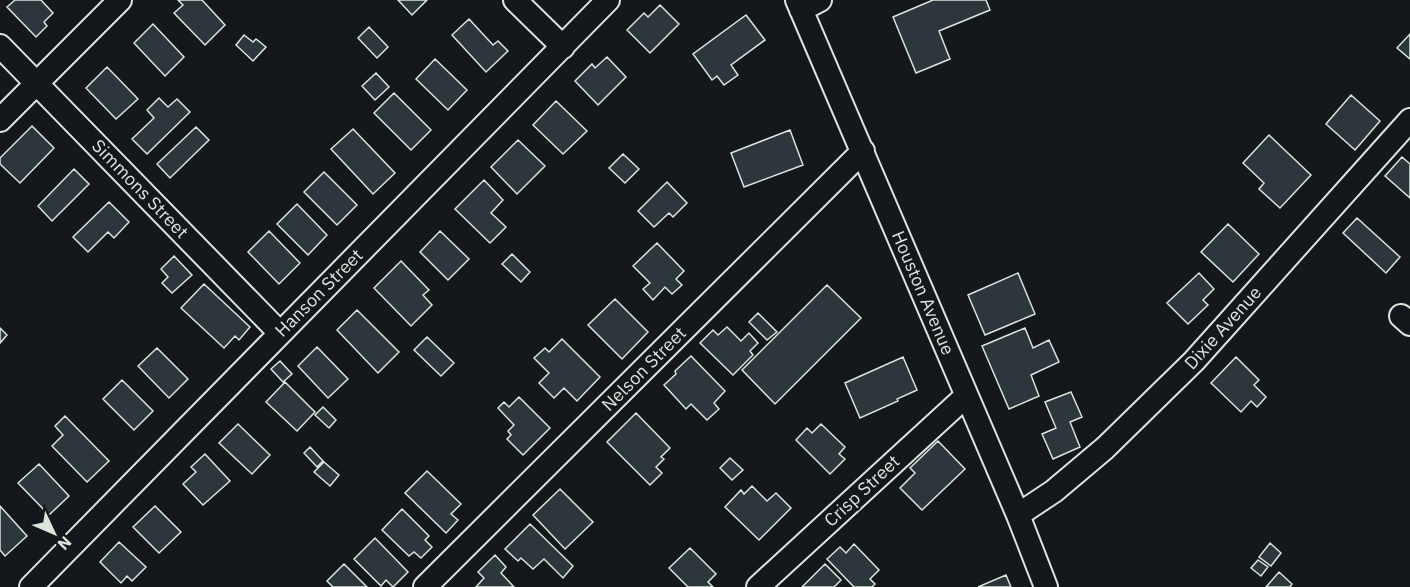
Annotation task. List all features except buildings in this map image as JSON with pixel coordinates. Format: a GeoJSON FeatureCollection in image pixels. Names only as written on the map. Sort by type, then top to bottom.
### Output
{"type":"FeatureCollection","features":[{"type":"Feature","properties":{"kind":"street"},"geometry":{"type":"LineString","coordinates":[[0,120],[120,0]]}},
{"type":"Feature","properties":{"kind":"street"},"geometry":{"type":"LineString","coordinates":[[515,0],[563,46]]}},
{"type":"Feature","properties":{"kind":"street","name":"Hanson Street"},"geometry":{"type":"LineString","coordinates":[[31,587],[608,0]]}},
{"type":"Feature","properties":{"kind":"street","name":"Houston Avenue"},"geometry":{"type":"LineString","coordinates":[[806,3],[863,151],[1018,515],[1046,587]]}},
{"type":"Feature","properties":{"kind":"street","name":"Simmons Street"},"geometry":{"type":"LineString","coordinates":[[0,46],[280,333]]}},
{"type":"Feature","properties":{"kind":"street","name":"Dixie Avenue"},"geometry":{"type":"LineString","coordinates":[[1018,515],[1054,491],[1105,448],[1194,361],[1410,120]]}},
{"type":"Feature","properties":{"kind":"street","name":"Nelson Street"},"geometry":{"type":"LineString","coordinates":[[425,587],[863,151]]}},
{"type":"Feature","properties":{"kind":"street","name":"Crisp Street"},"geometry":{"type":"LineString","coordinates":[[758,587],[966,396]]}}]}
